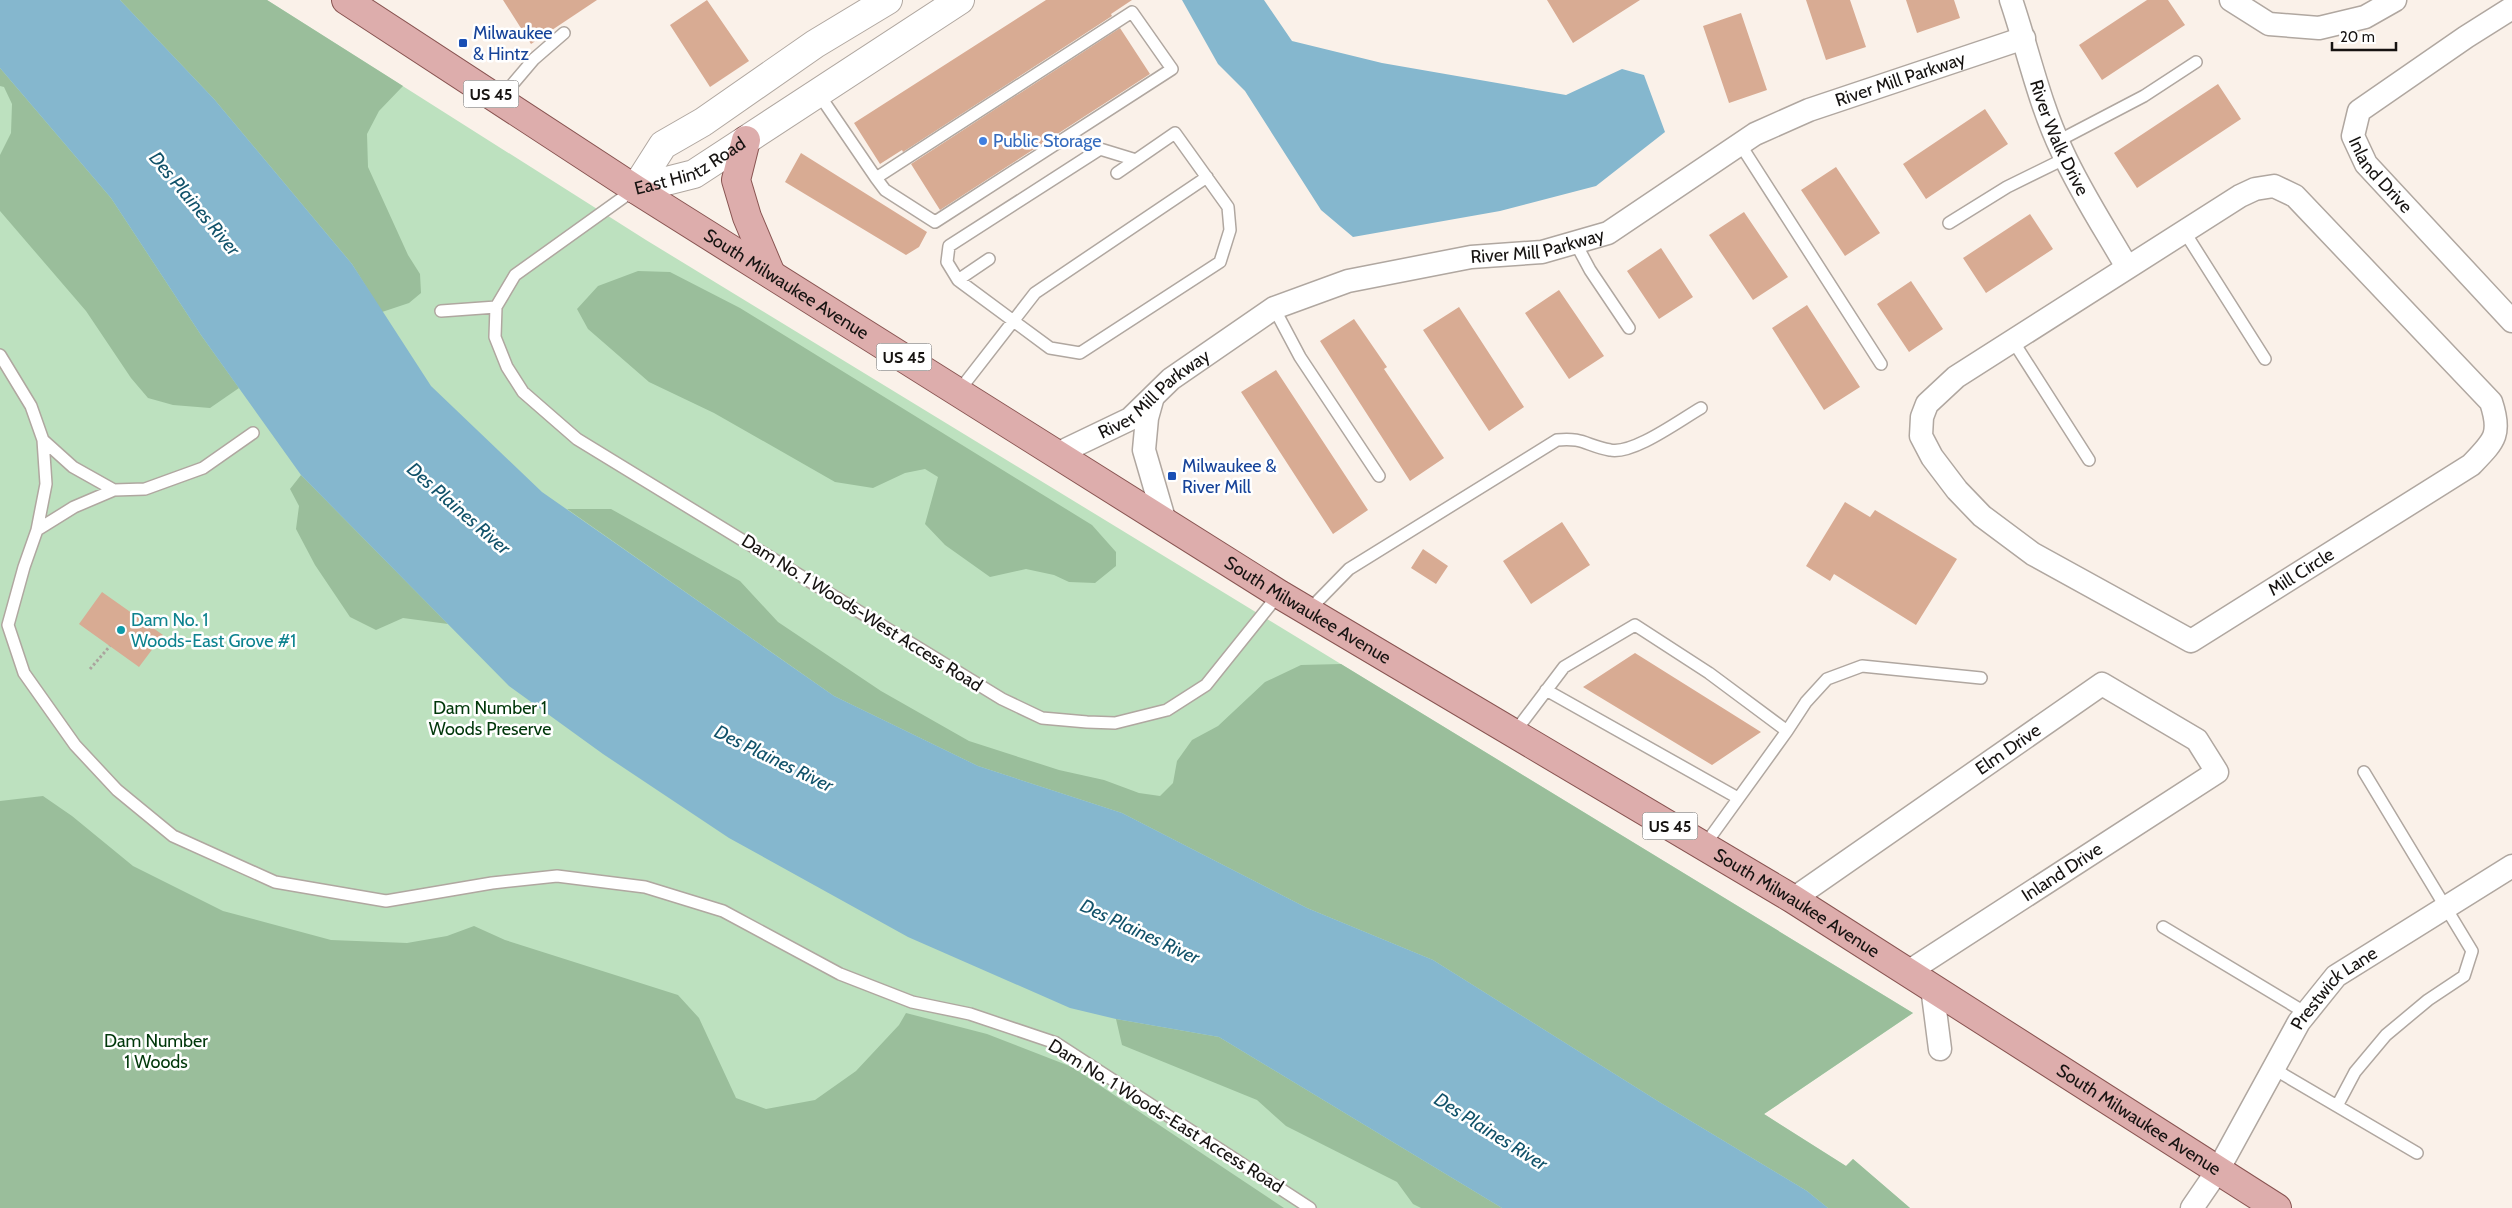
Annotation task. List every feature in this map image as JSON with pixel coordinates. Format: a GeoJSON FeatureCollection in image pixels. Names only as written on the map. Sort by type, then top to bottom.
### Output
{"type":"FeatureCollection","features":[{"type":"Feature","properties":{"kind":"main road","name":"South Milwaukee Avenue"},"geometry":{"type":"LineString","coordinates":[[346,0],[635,189],[1279,594],[1793,899],[2277,1208]]}},
{"type":"Feature","properties":{"kind":"main road","name":"East Hintz Road"},"geometry":{"type":"LineString","coordinates":[[635,189],[663,145],[702,122],[815,44],[888,0]]}},
{"type":"Feature","properties":{"kind":"main road","name":"East Hintz Road"},"geometry":{"type":"LineString","coordinates":[[635,189],[694,174],[960,0]]}},
{"type":"Feature","properties":{"kind":"main road"},"geometry":{"type":"LineString","coordinates":[[746,140],[736,180],[747,217],[771,274]]}},
{"type":"Feature","properties":{"kind":"street","name":"River Walk Drive"},"geometry":{"type":"LineString","coordinates":[[2011,0],[2024,38],[2037,89],[2062,150],[2127,267]]}},
{"type":"Feature","properties":{"kind":"street"},"geometry":{"type":"LineString","coordinates":[[2231,0],[2269,24],[2319,28],[2365,17],[2395,0]]}},
{"type":"Feature","properties":{"kind":"street","name":"Inland Drive"},"geometry":{"type":"LineString","coordinates":[[2512,8],[2466,37],[2359,111],[2353,136],[2366,164],[2512,320]]}},
{"type":"Feature","properties":{"kind":"street","name":"River Mill Parkway"},"geometry":{"type":"LineString","coordinates":[[1057,454],[1130,419],[1152,400],[1171,378],[1274,308],[1348,281],[1472,256],[1542,252],[1608,233],[1755,134],[1809,110],[2024,38]]}},
{"type":"Feature","properties":{"kind":"street","name":"Mill Circle"},"geometry":{"type":"LineString","coordinates":[[2274,186],[2295,196],[2490,402],[2497,421],[2492,443],[2471,465],[2191,641],[2033,554],[1982,516],[1957,490],[1932,456],[1921,436],[1922,417],[1927,404],[1956,377],[2184,231],[2254,188],[2274,186]]}},
{"type":"Feature","properties":{"kind":"street"},"geometry":{"type":"LineString","coordinates":[[1152,400],[1147,418],[1144,450],[1165,522]]}},
{"type":"Feature","properties":{"kind":"street","name":"Elm Drive"},"geometry":{"type":"LineString","coordinates":[[1793,899],[2102,684],[2197,740],[2217,772]]}},
{"type":"Feature","properties":{"kind":"street","name":"Inland Drive"},"geometry":{"type":"LineString","coordinates":[[1908,972],[2217,772]]}},
{"type":"Feature","properties":{"kind":"street","name":"Prestwick Lane"},"geometry":{"type":"LineString","coordinates":[[2192,1208],[2218,1170],[2306,1013],[2336,976],[2512,866]]}},
{"type":"Feature","properties":{"kind":"street"},"geometry":{"type":"LineString","coordinates":[[1932,987],[1940,1049]]}},
{"type":"Feature","properties":{"kind":"lane"},"geometry":{"type":"LineString","coordinates":[[818,93],[876,178],[885,190],[935,222],[1172,69],[1132,12],[876,178]]}},
{"type":"Feature","properties":{"kind":"lane"},"geometry":{"type":"LineString","coordinates":[[500,99],[534,59],[564,33]]}},
{"type":"Feature","properties":{"kind":"lane"},"geometry":{"type":"LineString","coordinates":[[1949,223],[2196,62]]}},
{"type":"Feature","properties":{"kind":"lane"},"geometry":{"type":"LineString","coordinates":[[1117,173],[1136,160],[1175,133],[1228,207],[1230,230],[1220,262],[1080,353],[1050,348],[958,280],[947,262],[949,246],[1100,149],[1136,160]]}},
{"type":"Feature","properties":{"kind":"lane"},"geometry":{"type":"LineString","coordinates":[[1740,144],[1881,364]]}},
{"type":"Feature","properties":{"kind":"lane"},"geometry":{"type":"LineString","coordinates":[[958,392],[1012,320],[1035,293],[1207,177]]}},
{"type":"Feature","properties":{"kind":"lane"},"geometry":{"type":"LineString","coordinates":[[441,312],[496,307],[516,275],[635,189]]}},
{"type":"Feature","properties":{"kind":"lane"},"geometry":{"type":"LineString","coordinates":[[2184,231],[2265,358]]}},
{"type":"Feature","properties":{"kind":"lane"},"geometry":{"type":"LineString","coordinates":[[1575,242],[1590,270],[1629,328]]}},
{"type":"Feature","properties":{"kind":"lane"},"geometry":{"type":"LineString","coordinates":[[958,280],[989,259]]}},
{"type":"Feature","properties":{"kind":"lane","name":"Dam No. 1 Woods-West Access Road"},"geometry":{"type":"LineString","coordinates":[[496,307],[495,338],[507,367],[523,392],[577,438],[1002,699],[1042,718],[1115,723],[1167,710],[1206,685],[1279,594]]}},
{"type":"Feature","properties":{"kind":"lane"},"geometry":{"type":"LineString","coordinates":[[1274,308],[1300,357],[1379,476]]}},
{"type":"Feature","properties":{"kind":"lane"},"geometry":{"type":"LineString","coordinates":[[2012,342],[2088,460]]}},
{"type":"Feature","properties":{"kind":"lane","name":"Dam No. 1 Woods-East Access Road"},"geometry":{"type":"LineString","coordinates":[[0,355],[31,406],[43,440],[46,484],[37,530],[24,567],[8,626],[24,673],[75,745],[117,790],[173,836],[275,882],[386,901],[492,883],[557,876],[645,887],[723,911],[840,974],[912,1002],[970,1014],[1056,1043],[1310,1208]]}},
{"type":"Feature","properties":{"kind":"lane"},"geometry":{"type":"LineString","coordinates":[[1308,611],[1349,569],[1557,440],[1575,438],[1612,451],[1632,447],[1701,408]]}},
{"type":"Feature","properties":{"kind":"lane"},"geometry":{"type":"LineString","coordinates":[[37,530],[74,506],[114,490],[145,489],[203,468],[253,433]]}},
{"type":"Feature","properties":{"kind":"lane","name":"Dam No. 1 Woods-East Access Road"},"geometry":{"type":"LineString","coordinates":[[43,440],[73,467],[114,490]]}},
{"type":"Feature","properties":{"kind":"lane"},"geometry":{"type":"LineString","coordinates":[[1514,733],[1564,666],[1635,625],[1709,673],[1787,731]]}},
{"type":"Feature","properties":{"kind":"lane"},"geometry":{"type":"LineString","coordinates":[[1704,846],[1806,702],[1827,679],[1862,666],[1981,678]]}},
{"type":"Feature","properties":{"kind":"lane"},"geometry":{"type":"LineString","coordinates":[[1546,690],[1738,798]]}},
{"type":"Feature","properties":{"kind":"lane"},"geometry":{"type":"LineString","coordinates":[[2337,1106],[2355,1072],[2386,1035],[2428,1000],[2464,976],[2472,951],[2364,772]]}},
{"type":"Feature","properties":{"kind":"lane"},"geometry":{"type":"LineString","coordinates":[[2163,927],[2306,1013]]}},
{"type":"Feature","properties":{"kind":"lane"},"geometry":{"type":"LineString","coordinates":[[2274,1069],[2417,1153]]}},
{"type":"Feature","properties":{"kind":"path"},"geometry":{"type":"LineString","coordinates":[[90,670],[110,646]]}},
{"type":"Feature","properties":{"kind":"green space","name":"Dam Number 1 Woods Preserve"},"geometry":{"type":"Polygon","coordinates":[[[0,0],[267,0],[646,240],[1913,1013],[1764,1114],[1846,1166],[1853,1159],[1910,1208],[0,1208],[0,0]]]}},
{"type":"Feature","properties":{"kind":"green space"},"geometry":{"type":"Polygon","coordinates":[[[120,0],[267,0],[403,86],[379,111],[367,134],[368,167],[408,255],[420,274],[421,293],[409,303],[382,312],[352,264],[214,99],[120,0]]]}},
{"type":"Feature","properties":{"kind":"green space"},"geometry":{"type":"Polygon","coordinates":[[[0,68],[111,198],[201,335],[239,388],[210,408],[173,405],[148,398],[131,378],[86,311],[0,211],[0,155],[11,133],[12,104],[4,87],[0,86],[0,68]]]}},
{"type":"Feature","properties":{"kind":"green space"},"geometry":{"type":"Polygon","coordinates":[[[638,271],[670,272],[740,308],[1092,525],[1116,552],[1116,566],[1095,583],[1069,582],[1054,575],[1026,569],[990,577],[945,545],[925,524],[938,477],[925,469],[905,473],[873,488],[835,482],[714,413],[649,382],[588,329],[577,309],[598,286],[638,271]]]}},
{"type":"Feature","properties":{"kind":"green space"},"geometry":{"type":"Polygon","coordinates":[[[301,475],[448,624],[403,618],[376,630],[350,617],[315,565],[296,529],[299,506],[290,489],[301,475]]]}},
{"type":"Feature","properties":{"kind":"green space"},"geometry":{"type":"Polygon","coordinates":[[[567,509],[611,509],[740,581],[778,622],[881,691],[969,741],[1059,770],[1104,780],[1139,793],[1160,796],[1173,783],[1177,761],[1192,740],[1218,726],[1265,682],[1301,665],[1341,664],[1913,1013],[1764,1114],[1846,1166],[1853,1159],[1910,1208],[1828,1208],[1807,1191],[1661,1103],[1433,960],[1307,908],[1122,813],[978,766],[834,696],[567,509]]]}},
{"type":"Feature","properties":{"kind":"green space","name":"Dam Number 1 Woods"},"geometry":{"type":"Polygon","coordinates":[[[43,796],[72,816],[133,866],[223,911],[331,940],[407,943],[447,936],[474,926],[505,940],[678,995],[699,1018],[736,1098],[766,1109],[815,1100],[856,1071],[899,1025],[906,1013],[987,1034],[1072,1067],[1284,1208],[0,1208],[0,801],[43,796]]]}},
{"type":"Feature","properties":{"kind":"green space"},"geometry":{"type":"Polygon","coordinates":[[[1116,1019],[1219,1037],[1502,1208],[1421,1208],[1413,1204],[1397,1182],[1286,1126],[1257,1100],[1122,1045],[1116,1019]]]}},
{"type":"Feature","properties":{"kind":"water","name":"Des Plaines River"},"geometry":{"type":"Polygon","coordinates":[[[0,0],[120,0],[214,99],[352,264],[431,386],[542,492],[834,696],[978,766],[1122,813],[1307,908],[1433,960],[1661,1103],[1807,1191],[1828,1208],[1502,1208],[1219,1037],[1116,1019],[1070,1008],[908,937],[729,838],[603,754],[509,686],[301,475],[201,335],[111,198],[0,68],[0,0]]]}},
{"type":"Feature","properties":{"kind":"water"},"geometry":{"type":"Polygon","coordinates":[[[1182,0],[1264,0],[1292,41],[1382,63],[1566,95],[1622,69],[1644,75],[1665,132],[1596,186],[1500,211],[1353,237],[1321,210],[1245,91],[1218,64],[1182,0]]]}},
{"type":"Feature","properties":{"kind":"building"},"geometry":{"type":"Polygon","coordinates":[[[503,0],[597,0],[531,44],[503,0]]]}},
{"type":"Feature","properties":{"kind":"building"},"geometry":{"type":"Polygon","coordinates":[[[707,0],[749,61],[710,87],[670,25],[707,0]]]}},
{"type":"Feature","properties":{"kind":"building"},"geometry":{"type":"Polygon","coordinates":[[[1046,0],[1132,0],[1111,14],[1112,16],[903,152],[902,150],[880,164],[854,123],[1046,0]]]}},
{"type":"Feature","properties":{"kind":"building"},"geometry":{"type":"Polygon","coordinates":[[[1547,0],[1640,0],[1573,43],[1547,0]]]}},
{"type":"Feature","properties":{"kind":"building"},"geometry":{"type":"Polygon","coordinates":[[[1806,0],[1850,0],[1866,47],[1826,60],[1806,0]]]}},
{"type":"Feature","properties":{"kind":"building"},"geometry":{"type":"Polygon","coordinates":[[[1906,0],[1954,0],[1960,18],[1917,33],[1906,0]]]}},
{"type":"Feature","properties":{"kind":"building"},"geometry":{"type":"Polygon","coordinates":[[[2147,0],[2168,0],[2185,25],[2102,80],[2079,45],[2147,0]]]}},
{"type":"Feature","properties":{"kind":"building"},"geometry":{"type":"Polygon","coordinates":[[[1741,13],[1767,90],[1729,103],[1703,26],[1741,13]]]}},
{"type":"Feature","properties":{"kind":"building"},"geometry":{"type":"Polygon","coordinates":[[[1120,28],[1150,74],[940,210],[911,164],[1120,28]]]}},
{"type":"Feature","properties":{"kind":"building"},"geometry":{"type":"Polygon","coordinates":[[[2218,84],[2241,119],[2137,188],[2114,153],[2218,84]]]}},
{"type":"Feature","properties":{"kind":"building"},"geometry":{"type":"Polygon","coordinates":[[[1985,109],[2008,144],[1926,199],[1903,164],[1985,109]]]}},
{"type":"Feature","properties":{"kind":"building"},"geometry":{"type":"Polygon","coordinates":[[[801,153],[927,232],[919,247],[906,255],[785,182],[801,153]]]}},
{"type":"Feature","properties":{"kind":"building"},"geometry":{"type":"Polygon","coordinates":[[[1836,167],[1880,233],[1845,256],[1801,190],[1836,167]]]}},
{"type":"Feature","properties":{"kind":"building"},"geometry":{"type":"Polygon","coordinates":[[[1744,212],[1788,277],[1753,300],[1709,235],[1744,212]]]}},
{"type":"Feature","properties":{"kind":"building"},"geometry":{"type":"Polygon","coordinates":[[[2030,214],[2053,249],[1986,293],[1963,258],[2030,214]]]}},
{"type":"Feature","properties":{"kind":"building"},"geometry":{"type":"Polygon","coordinates":[[[1661,248],[1693,297],[1659,319],[1627,271],[1661,248]]]}},
{"type":"Feature","properties":{"kind":"building"},"geometry":{"type":"Polygon","coordinates":[[[1911,281],[1943,329],[1909,352],[1877,304],[1911,281]]]}},
{"type":"Feature","properties":{"kind":"building"},"geometry":{"type":"Polygon","coordinates":[[[1559,290],[1604,356],[1569,379],[1525,313],[1559,290]]]}},
{"type":"Feature","properties":{"kind":"building"},"geometry":{"type":"Polygon","coordinates":[[[1807,305],[1860,387],[1824,410],[1772,328],[1807,305]]]}},
{"type":"Feature","properties":{"kind":"building"},"geometry":{"type":"Polygon","coordinates":[[[1459,307],[1524,407],[1489,431],[1423,330],[1459,307]]]}},
{"type":"Feature","properties":{"kind":"building"},"geometry":{"type":"Polygon","coordinates":[[[1354,319],[1387,367],[1384,369],[1444,458],[1410,481],[1320,341],[1354,319]]]}},
{"type":"Feature","properties":{"kind":"building"},"geometry":{"type":"Polygon","coordinates":[[[1276,370],[1368,510],[1333,534],[1241,392],[1276,370]]]}},
{"type":"Feature","properties":{"kind":"building"},"geometry":{"type":"Polygon","coordinates":[[[1845,502],[1870,517],[1875,510],[1957,559],[1916,625],[1834,574],[1830,581],[1806,566],[1845,502]]]}},
{"type":"Feature","properties":{"kind":"building"},"geometry":{"type":"Polygon","coordinates":[[[1562,522],[1590,565],[1531,604],[1503,561],[1562,522]]]}},
{"type":"Feature","properties":{"kind":"building"},"geometry":{"type":"Polygon","coordinates":[[[1423,549],[1448,566],[1436,584],[1411,568],[1423,549]]]}},
{"type":"Feature","properties":{"kind":"building","name":"Dam No. 1 Woods-East Grove #1"},"geometry":{"type":"Polygon","coordinates":[[[102,592],[163,635],[139,667],[79,624],[102,592]]]}},
{"type":"Feature","properties":{"kind":"building"},"geometry":{"type":"Polygon","coordinates":[[[1635,653],[1761,732],[1712,765],[1583,687],[1635,653]]]}},
{"type":"Feature","properties":{"kind":"place","name":"Milwaukee & Hintz"},"geometry":{"type":"Point","coordinates":[463,43]}},
{"type":"Feature","properties":{"kind":"place","name":"Public Storage"},"geometry":{"type":"Point","coordinates":[983,141]}},
{"type":"Feature","properties":{"kind":"place","name":"Milwaukee & River Mill"},"geometry":{"type":"Point","coordinates":[1172,476]}},
{"type":"Feature","properties":{"kind":"place","name":"Dam No. 1 Woods-East Grove #1"},"geometry":{"type":"Point","coordinates":[121,630]}}]}
